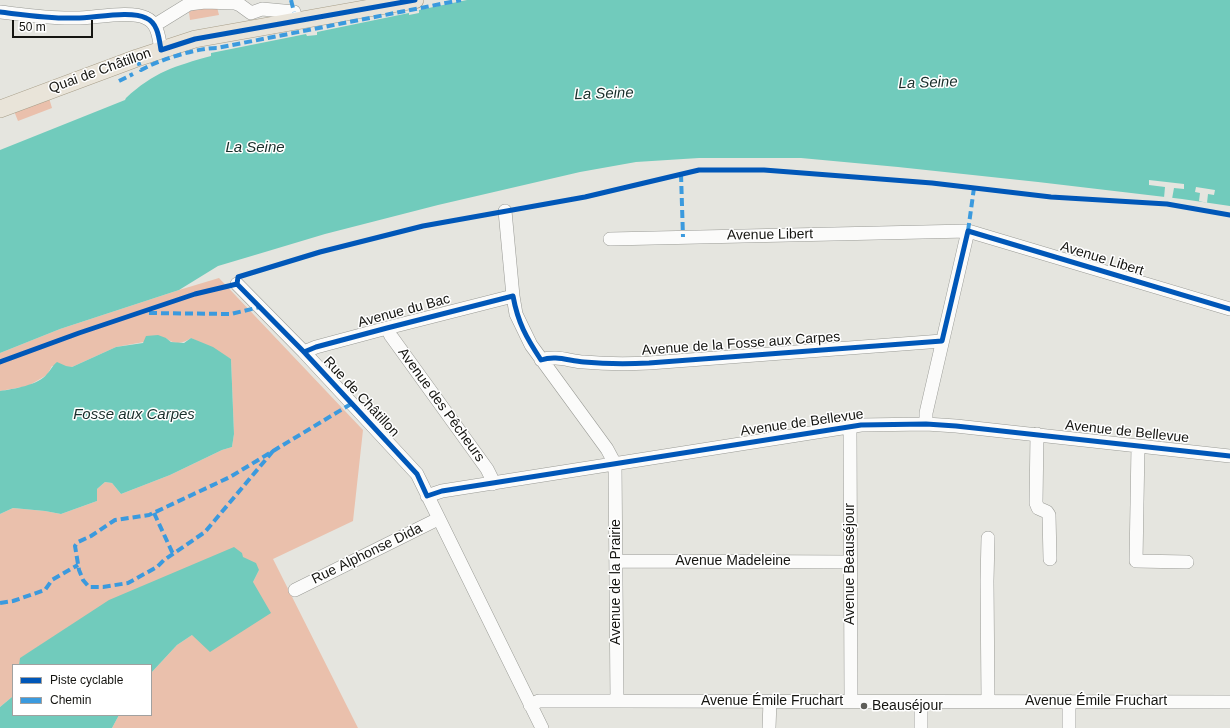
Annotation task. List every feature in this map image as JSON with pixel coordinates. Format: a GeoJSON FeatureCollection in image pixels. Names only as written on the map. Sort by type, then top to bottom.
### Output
{"type":"FeatureCollection","features":[{"type":"Feature","properties":{"kind":"main road","name":"Quai de Châtillon"},"geometry":{"type":"LineString","coordinates":[[0,109],[44,91],[195,39],[415,0]]}},
{"type":"Feature","properties":{"kind":"street"},"geometry":{"type":"LineString","coordinates":[[155,25],[189,4],[205,2],[235,3],[250,12],[262,9],[294,12],[296,21]]}},
{"type":"Feature","properties":{"kind":"street"},"geometry":{"type":"LineString","coordinates":[[0,12],[72,18],[135,15],[147,18],[155,25],[161,50]]}},
{"type":"Feature","properties":{"kind":"street"},"geometry":{"type":"LineString","coordinates":[[505,211],[512,296],[516,314],[522,329],[542,360],[607,449],[615,464]]}},
{"type":"Feature","properties":{"kind":"street"},"geometry":{"type":"LineString","coordinates":[[926,424],[926,413],[968,231]]}},
{"type":"Feature","properties":{"kind":"street","name":"Avenue Libert"},"geometry":{"type":"LineString","coordinates":[[610,239],[968,231],[1230,309]]}},
{"type":"Feature","properties":{"kind":"street","name":"Rue de Châtillon"},"geometry":{"type":"LineString","coordinates":[[238,284],[304,352],[417,474],[542,728]]}},
{"type":"Feature","properties":{"kind":"street","name":"Avenue du Bac"},"geometry":{"type":"LineString","coordinates":[[304,352],[316,347],[386,328],[512,296]]}},
{"type":"Feature","properties":{"kind":"street","name":"Avenue des Pêcheurs"},"geometry":{"type":"LineString","coordinates":[[386,328],[486,469],[491,477],[492,484]]}},
{"type":"Feature","properties":{"kind":"street","name":"Avenue de la Fosse aux Carpes"},"geometry":{"type":"LineString","coordinates":[[542,360],[554,357],[605,364],[649,363],[942,341]]}},
{"type":"Feature","properties":{"kind":"street","name":"Avenue de Bellevue"},"geometry":{"type":"LineString","coordinates":[[427,496],[442,491],[861,425],[926,424],[956,426],[1230,456]]}},
{"type":"Feature","properties":{"kind":"street","name":"Avenue Beauséjour"},"geometry":{"type":"LineString","coordinates":[[850,427],[850,701]]}},
{"type":"Feature","properties":{"kind":"street"},"geometry":{"type":"LineString","coordinates":[[1037,434],[1036,503],[1038,508],[1047,512],[1049,515],[1050,559]]}},
{"type":"Feature","properties":{"kind":"street"},"geometry":{"type":"LineString","coordinates":[[1138,446],[1136,561],[1188,562]]}},
{"type":"Feature","properties":{"kind":"street","name":"Avenue de la Prairie"},"geometry":{"type":"LineString","coordinates":[[615,464],[617,700]]}},
{"type":"Feature","properties":{"kind":"street","name":"Rue Alphonse Dida"},"geometry":{"type":"LineString","coordinates":[[295,590],[438,519]]}},
{"type":"Feature","properties":{"kind":"street"},"geometry":{"type":"LineString","coordinates":[[988,538],[988,701]]}},
{"type":"Feature","properties":{"kind":"street","name":"Avenue Madeleine"},"geometry":{"type":"LineString","coordinates":[[616,561],[850,562]]}},
{"type":"Feature","properties":{"kind":"street","name":"Avenue Émile Fruchart"},"geometry":{"type":"LineString","coordinates":[[530,705],[538,701],[617,700],[1230,702]]}},
{"type":"Feature","properties":{"kind":"street"},"geometry":{"type":"LineString","coordinates":[[769,728],[770,701]]}},
{"type":"Feature","properties":{"kind":"street"},"geometry":{"type":"LineString","coordinates":[[1069,701],[1069,728]]}},
{"type":"Feature","properties":{"kind":"street"},"geometry":{"type":"LineString","coordinates":[[921,702],[921,728]]}},
{"type":"Feature","properties":{"kind":"shaded area"},"geometry":{"type":"Polygon","coordinates":[[[217,7],[219,15],[190,20],[189,12],[195,9],[217,7]]]}},
{"type":"Feature","properties":{"kind":"shaded area"},"geometry":{"type":"Polygon","coordinates":[[[49,98],[52,108],[18,121],[14,111],[49,98]]]}},
{"type":"Feature","properties":{"kind":"shaded area"},"geometry":{"type":"Polygon","coordinates":[[[219,278],[363,430],[353,521],[273,559],[358,728],[112,728],[118,716],[152,716],[152,672],[177,645],[192,635],[253,582],[259,570],[109,601],[21,658],[19,664],[12,664],[12,697],[0,707],[0,514],[13,508],[61,514],[97,501],[97,489],[105,482],[112,483],[121,494],[170,475],[222,450],[232,447],[234,434],[231,359],[191,338],[185,342],[178,343],[172,342],[166,338],[116,347],[72,367],[52,366],[47,375],[28,386],[0,391],[0,353],[60,329],[219,278]]]}},
{"type":"Feature","properties":{"kind":"water","name":"La Seine"},"geometry":{"type":"Polygon","coordinates":[[[467,0],[1230,0],[1230,206],[1038,182],[801,158],[699,158],[636,162],[580,172],[438,205],[325,234],[218,266],[179,290],[60,329],[0,353],[0,150],[125,100],[136,89],[156,76],[186,63],[211,56],[211,53],[306,34],[307,36],[317,35],[317,32],[409,13],[409,15],[419,13],[419,10],[467,0]]]}},
{"type":"Feature","properties":{"kind":"water","name":"Fosse aux Carpes"},"geometry":{"type":"Polygon","coordinates":[[[158,335],[171,342],[184,343],[191,338],[213,347],[231,359],[234,434],[232,447],[222,450],[170,475],[121,494],[112,483],[105,482],[97,489],[97,501],[61,514],[13,508],[0,514],[0,391],[25,386],[38,381],[47,374],[57,362],[72,367],[116,347],[143,343],[146,336],[158,335]]]}},
{"type":"Feature","properties":{"kind":"water"},"geometry":{"type":"Polygon","coordinates":[[[234,547],[242,553],[243,557],[256,563],[259,570],[253,582],[271,613],[210,652],[192,635],[177,645],[152,672],[152,664],[19,664],[20,658],[109,600],[234,547]]]}},
{"type":"Feature","properties":{"kind":"water"},"geometry":{"type":"Polygon","coordinates":[[[12,697],[12,716],[118,716],[112,728],[0,728],[0,707],[12,697]]]}},
{"type":"Feature","properties":{"kind":"pier"},"geometry":{"type":"Polygon","coordinates":[[[1149,180],[1184,184],[1184,189],[1174,188],[1172,199],[1164,198],[1165,187],[1149,185],[1149,180]]]}},
{"type":"Feature","properties":{"kind":"pier"},"geometry":{"type":"Polygon","coordinates":[[[1196,187],[1215,190],[1214,195],[1208,194],[1207,203],[1199,201],[1200,193],[1195,192],[1196,187]]]}},
{"type":"Feature","properties":{"kind":"marked path"},"geometry":{"type":"LineString","coordinates":[[291,0],[294,12]]}},
{"type":"Feature","properties":{"kind":"marked path"},"geometry":{"type":"LineString","coordinates":[[137,58],[141,70],[188,52],[217,48],[461,0]]}},
{"type":"Feature","properties":{"kind":"marked path"},"geometry":{"type":"LineString","coordinates":[[119,81],[133,74]]}},
{"type":"Feature","properties":{"kind":"marked path"},"geometry":{"type":"LineString","coordinates":[[681,174],[683,237]]}},
{"type":"Feature","properties":{"kind":"marked path"},"geometry":{"type":"LineString","coordinates":[[968,231],[974,188]]}},
{"type":"Feature","properties":{"kind":"marked path"},"geometry":{"type":"LineString","coordinates":[[149,313],[231,314],[260,307]]}},
{"type":"Feature","properties":{"kind":"marked path"},"geometry":{"type":"LineString","coordinates":[[273,451],[205,532],[164,560],[157,567],[128,583],[103,587],[89,587],[83,580],[79,570],[75,546],[78,542],[91,536],[115,520],[149,515],[230,477],[351,404]]}},
{"type":"Feature","properties":{"kind":"marked path"},"geometry":{"type":"LineString","coordinates":[[154,513],[173,554]]}},
{"type":"Feature","properties":{"kind":"marked path"},"geometry":{"type":"LineString","coordinates":[[0,603],[13,601],[45,590],[52,580],[78,565]]}},
{"type":"Feature","properties":{"kind":"cycle path"},"geometry":{"type":"LineString","coordinates":[[0,12],[57,18],[84,18],[122,14],[139,16],[146,18],[153,23],[159,36],[161,50],[195,39],[415,0]]}},
{"type":"Feature","properties":{"kind":"cycle path"},"geometry":{"type":"LineString","coordinates":[[237,284],[238,277],[320,252],[423,226],[585,197],[699,170],[764,170],[932,183],[1051,197],[1167,204],[1230,215]]}},
{"type":"Feature","properties":{"kind":"cycle path"},"geometry":{"type":"LineString","coordinates":[[304,352],[316,347],[513,296],[517,314],[523,330],[541,360],[557,358],[600,363],[649,363],[942,341],[968,231],[1230,309]]}},
{"type":"Feature","properties":{"kind":"cycle path"},"geometry":{"type":"LineString","coordinates":[[237,284],[304,352],[417,474],[427,496],[442,491],[861,425],[926,424],[956,426],[1230,456]]}},
{"type":"Feature","properties":{"kind":"cycle path"},"geometry":{"type":"LineString","coordinates":[[0,362],[79,333],[195,294],[237,284]]}},
{"type":"Feature","properties":{"kind":"place","name":"Beauséjour"},"geometry":{"type":"Point","coordinates":[864,706]}}]}
